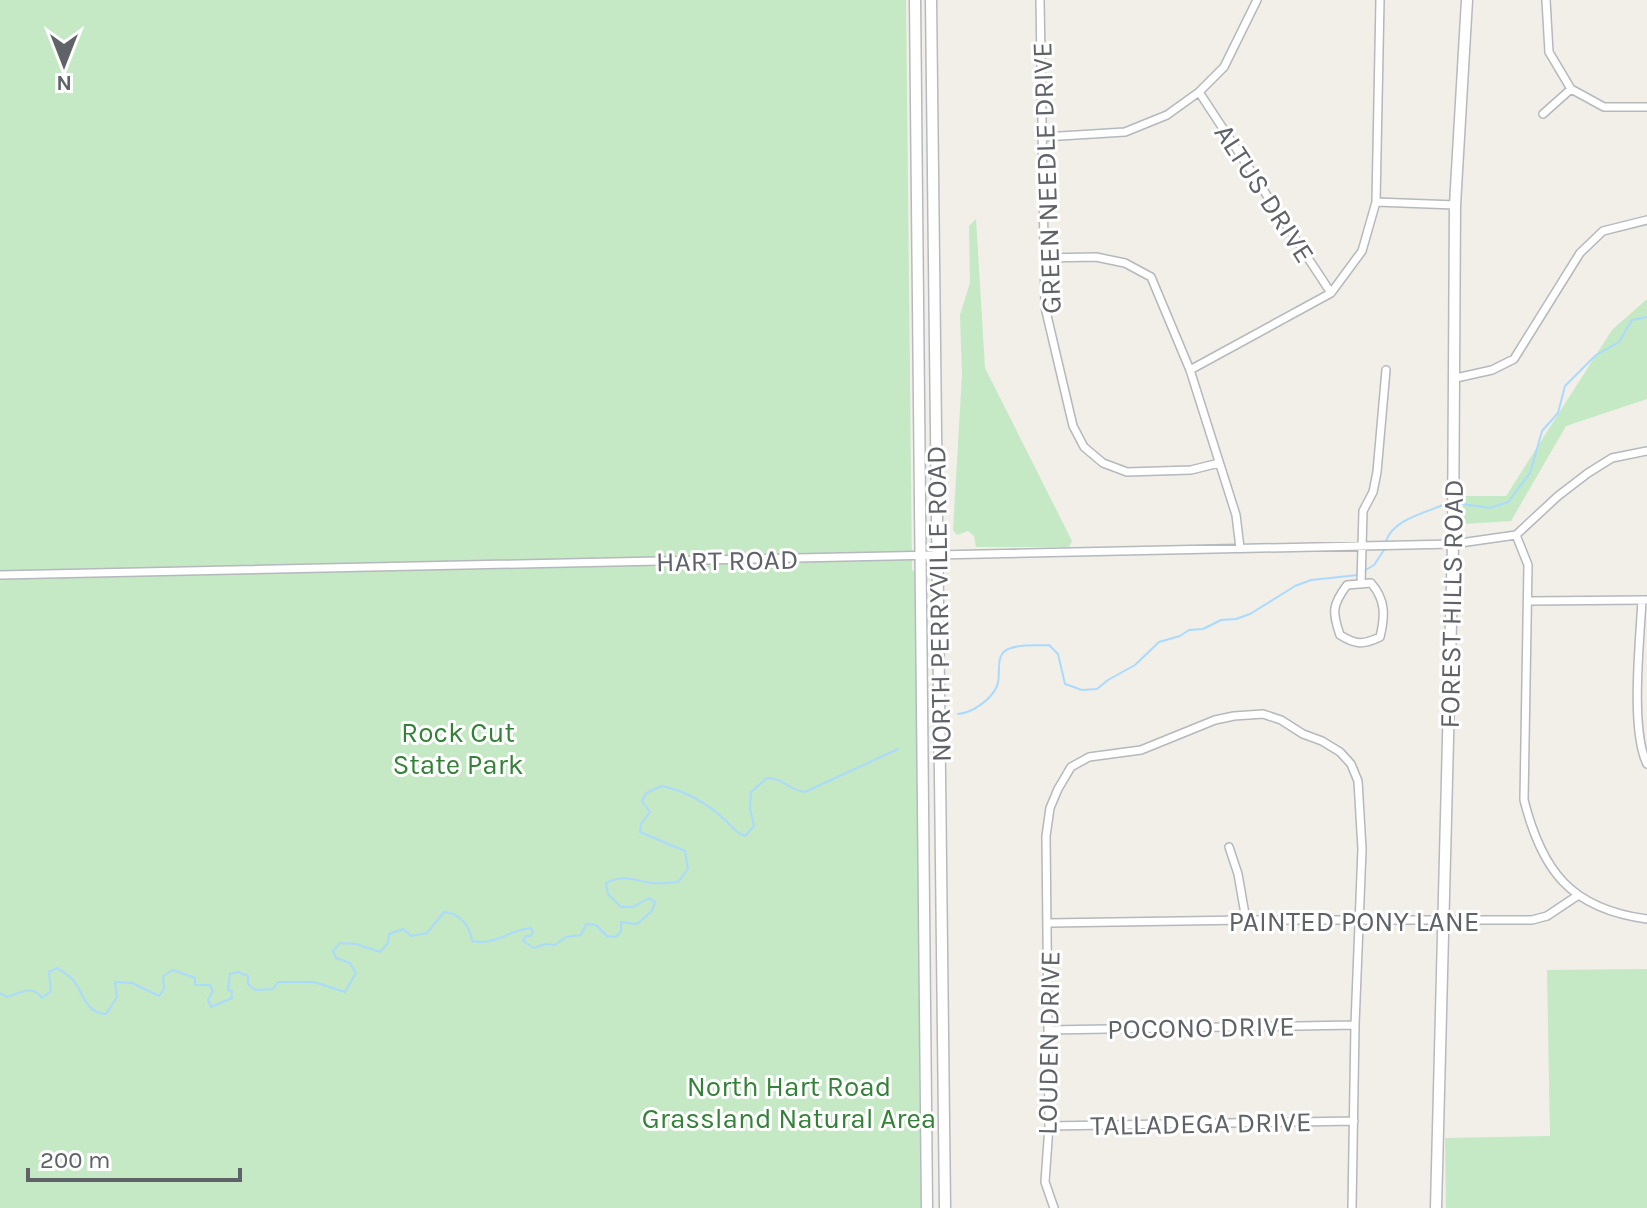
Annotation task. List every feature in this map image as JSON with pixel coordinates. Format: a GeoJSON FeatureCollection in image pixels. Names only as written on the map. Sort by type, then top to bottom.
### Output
{"type":"FeatureCollection","features":[{"type":"Feature","properties":{"kind":"main road","name":"NORTH PERRYVILLE ROAD"},"geometry":{"type":"LineString","coordinates":[[915,0],[927,1208]]}},
{"type":"Feature","properties":{"kind":"main road","name":"NORTH PERRYVILLE ROAD"},"geometry":{"type":"LineString","coordinates":[[931,0],[945,1208]]}},
{"type":"Feature","properties":{"kind":"main road","name":"FOREST HILLS ROAD"},"geometry":{"type":"LineString","coordinates":[[1436,1208],[1453,544],[1455,205],[1467,0]]}},
{"type":"Feature","properties":{"kind":"street","name":"GREEN NEEDLE DRIVE"},"geometry":{"type":"LineString","coordinates":[[1040,0],[1045,307],[1073,426],[1084,447],[1103,463],[1127,472],[1191,470],[1219,463]]}},
{"type":"Feature","properties":{"kind":"street"},"geometry":{"type":"LineString","coordinates":[[1044,137],[1125,132],[1167,115],[1199,92],[1224,67],[1257,0]]}},
{"type":"Feature","properties":{"kind":"street"},"geometry":{"type":"LineString","coordinates":[[1190,370],[1331,293],[1362,251],[1376,202],[1380,0]]}},
{"type":"Feature","properties":{"kind":"street"},"geometry":{"type":"LineString","coordinates":[[1546,0],[1549,52],[1571,89],[1604,107],[1647,107]]}},
{"type":"Feature","properties":{"kind":"street"},"geometry":{"type":"LineString","coordinates":[[1543,114],[1571,89]]}},
{"type":"Feature","properties":{"kind":"street","name":"ALTUS DRIVE"},"geometry":{"type":"LineString","coordinates":[[1199,92],[1331,293]]}},
{"type":"Feature","properties":{"kind":"street"},"geometry":{"type":"LineString","coordinates":[[1376,202],[1455,205]]}},
{"type":"Feature","properties":{"kind":"street"},"geometry":{"type":"LineString","coordinates":[[1456,378],[1492,370],[1514,359],[1580,253],[1603,231],[1647,220]]}},
{"type":"Feature","properties":{"kind":"street"},"geometry":{"type":"LineString","coordinates":[[1044,258],[1096,257],[1125,263],[1151,277],[1190,370],[1236,515],[1240,548]]}},
{"type":"Feature","properties":{"kind":"street"},"geometry":{"type":"LineString","coordinates":[[1361,584],[1363,511],[1373,492],[1377,472],[1386,370]]}},
{"type":"Feature","properties":{"kind":"street"},"geometry":{"type":"LineString","coordinates":[[1647,451],[1612,458],[1588,473],[1516,535],[1528,565],[1524,800],[1531,827],[1545,861],[1577,896],[1622,916],[1647,919]]}},
{"type":"Feature","properties":{"kind":"street","name":"HART ROAD"},"geometry":{"type":"LineString","coordinates":[[0,575],[1361,548],[1453,544],[1516,535]]}},
{"type":"Feature","properties":{"kind":"street"},"geometry":{"type":"LineString","coordinates":[[1371,583],[1381,594],[1385,617],[1380,637],[1364,644],[1352,643],[1340,635],[1335,620],[1335,601],[1347,585],[1361,584],[1371,583]]}},
{"type":"Feature","properties":{"kind":"street"},"geometry":{"type":"LineString","coordinates":[[1529,601],[1644,600],[1638,717],[1642,754],[1647,764]]}},
{"type":"Feature","properties":{"kind":"street","name":"LOUDEN DRIVE"},"geometry":{"type":"LineString","coordinates":[[1054,1208],[1045,1182],[1049,1126],[1046,836],[1050,808],[1058,789],[1071,767],[1089,757],[1141,750],[1215,720],[1263,714],[1281,720],[1340,752],[1351,764],[1358,781],[1361,804],[1360,920],[1352,1208]]}},
{"type":"Feature","properties":{"kind":"street"},"geometry":{"type":"LineString","coordinates":[[1229,847],[1238,874],[1246,920]]}},
{"type":"Feature","properties":{"kind":"street","name":"PAINTED PONY LANE"},"geometry":{"type":"LineString","coordinates":[[1049,923],[1532,920],[1558,910],[1577,896]]}},
{"type":"Feature","properties":{"kind":"street","name":"POCONO DRIVE"},"geometry":{"type":"LineString","coordinates":[[1048,1030],[1355,1025]]}},
{"type":"Feature","properties":{"kind":"street","name":"TALLADEGA DRIVE"},"geometry":{"type":"LineString","coordinates":[[1049,1126],[1354,1121]]}},
{"type":"Feature","properties":{"kind":"green space","name":"Rock Cut State Park"},"geometry":{"type":"Polygon","coordinates":[[[0,0],[906,0],[921,1208],[0,1208],[0,0]]]}},
{"type":"Feature","properties":{"kind":"green space"},"geometry":{"type":"Polygon","coordinates":[[[976,219],[985,368],[1072,541],[1069,547],[976,547],[974,536],[968,531],[957,535],[953,530],[962,375],[960,315],[970,283],[969,226],[976,219]]]}},
{"type":"Feature","properties":{"kind":"green space"},"geometry":{"type":"Polygon","coordinates":[[[1647,299],[1647,399],[1566,426],[1511,521],[1463,524],[1463,496],[1506,496],[1612,330],[1647,299]]]}},
{"type":"Feature","properties":{"kind":"green space"},"geometry":{"type":"Polygon","coordinates":[[[1647,969],[1647,1208],[1446,1208],[1445,1138],[1550,1136],[1547,970],[1647,969]]]}},
{"type":"Feature","properties":{"kind":"waterway"},"geometry":{"type":"LineString","coordinates":[[1462,504],[1490,508],[1508,502],[1530,473],[1542,431],[1558,413],[1565,386],[1596,355],[1619,342],[1632,320],[1647,317]]}},
{"type":"Feature","properties":{"kind":"waterway"},"geometry":{"type":"LineString","coordinates":[[1386,541],[1402,522],[1443,505]]}},
{"type":"Feature","properties":{"kind":"waterway"},"geometry":{"type":"LineString","coordinates":[[1364,571],[1374,565],[1384,550]]}},
{"type":"Feature","properties":{"kind":"waterway"},"geometry":{"type":"LineString","coordinates":[[958,714],[986,701],[997,686],[1002,654],[1011,648],[1049,645],[1058,654],[1065,684],[1082,690],[1097,689],[1135,665],[1159,642],[1189,630],[1203,629],[1221,620],[1250,614],[1295,586],[1311,580],[1358,575]]}},
{"type":"Feature","properties":{"kind":"waterway"},"geometry":{"type":"LineString","coordinates":[[0,993],[7,997],[30,990],[42,998],[51,991],[49,972],[57,968],[74,981],[90,1007],[106,1014],[117,997],[115,982],[132,983],[159,996],[164,989],[163,976],[173,970],[195,978],[195,985],[210,985],[213,991],[208,1000],[211,1007],[232,998],[232,991],[228,990],[230,974],[238,972],[248,976],[248,984],[255,990],[273,989],[278,982],[314,982],[345,992],[356,973],[350,963],[336,958],[333,951],[340,943],[356,944],[380,952],[388,943],[389,934],[403,929],[411,936],[427,933],[444,912],[463,921],[472,941],[495,940],[531,928],[531,936],[526,936],[523,941],[534,948],[545,944],[555,945],[566,937],[581,935],[586,924],[596,925],[607,936],[616,937],[621,931],[621,922],[637,924],[652,911],[655,902],[649,898],[633,907],[621,907],[608,894],[606,883],[623,878],[654,883],[678,882],[688,869],[685,851],[640,832],[641,824],[650,812],[642,801],[646,793],[662,786],[687,794],[711,808],[745,836],[754,826],[750,808],[751,792],[767,778],[805,792],[898,749]]}},
{"type":"Feature","properties":{"kind":"park label","name":"North Hart Road Grassland Natural Area"},"geometry":{"type":"Point","coordinates":[789,1102]}}]}
